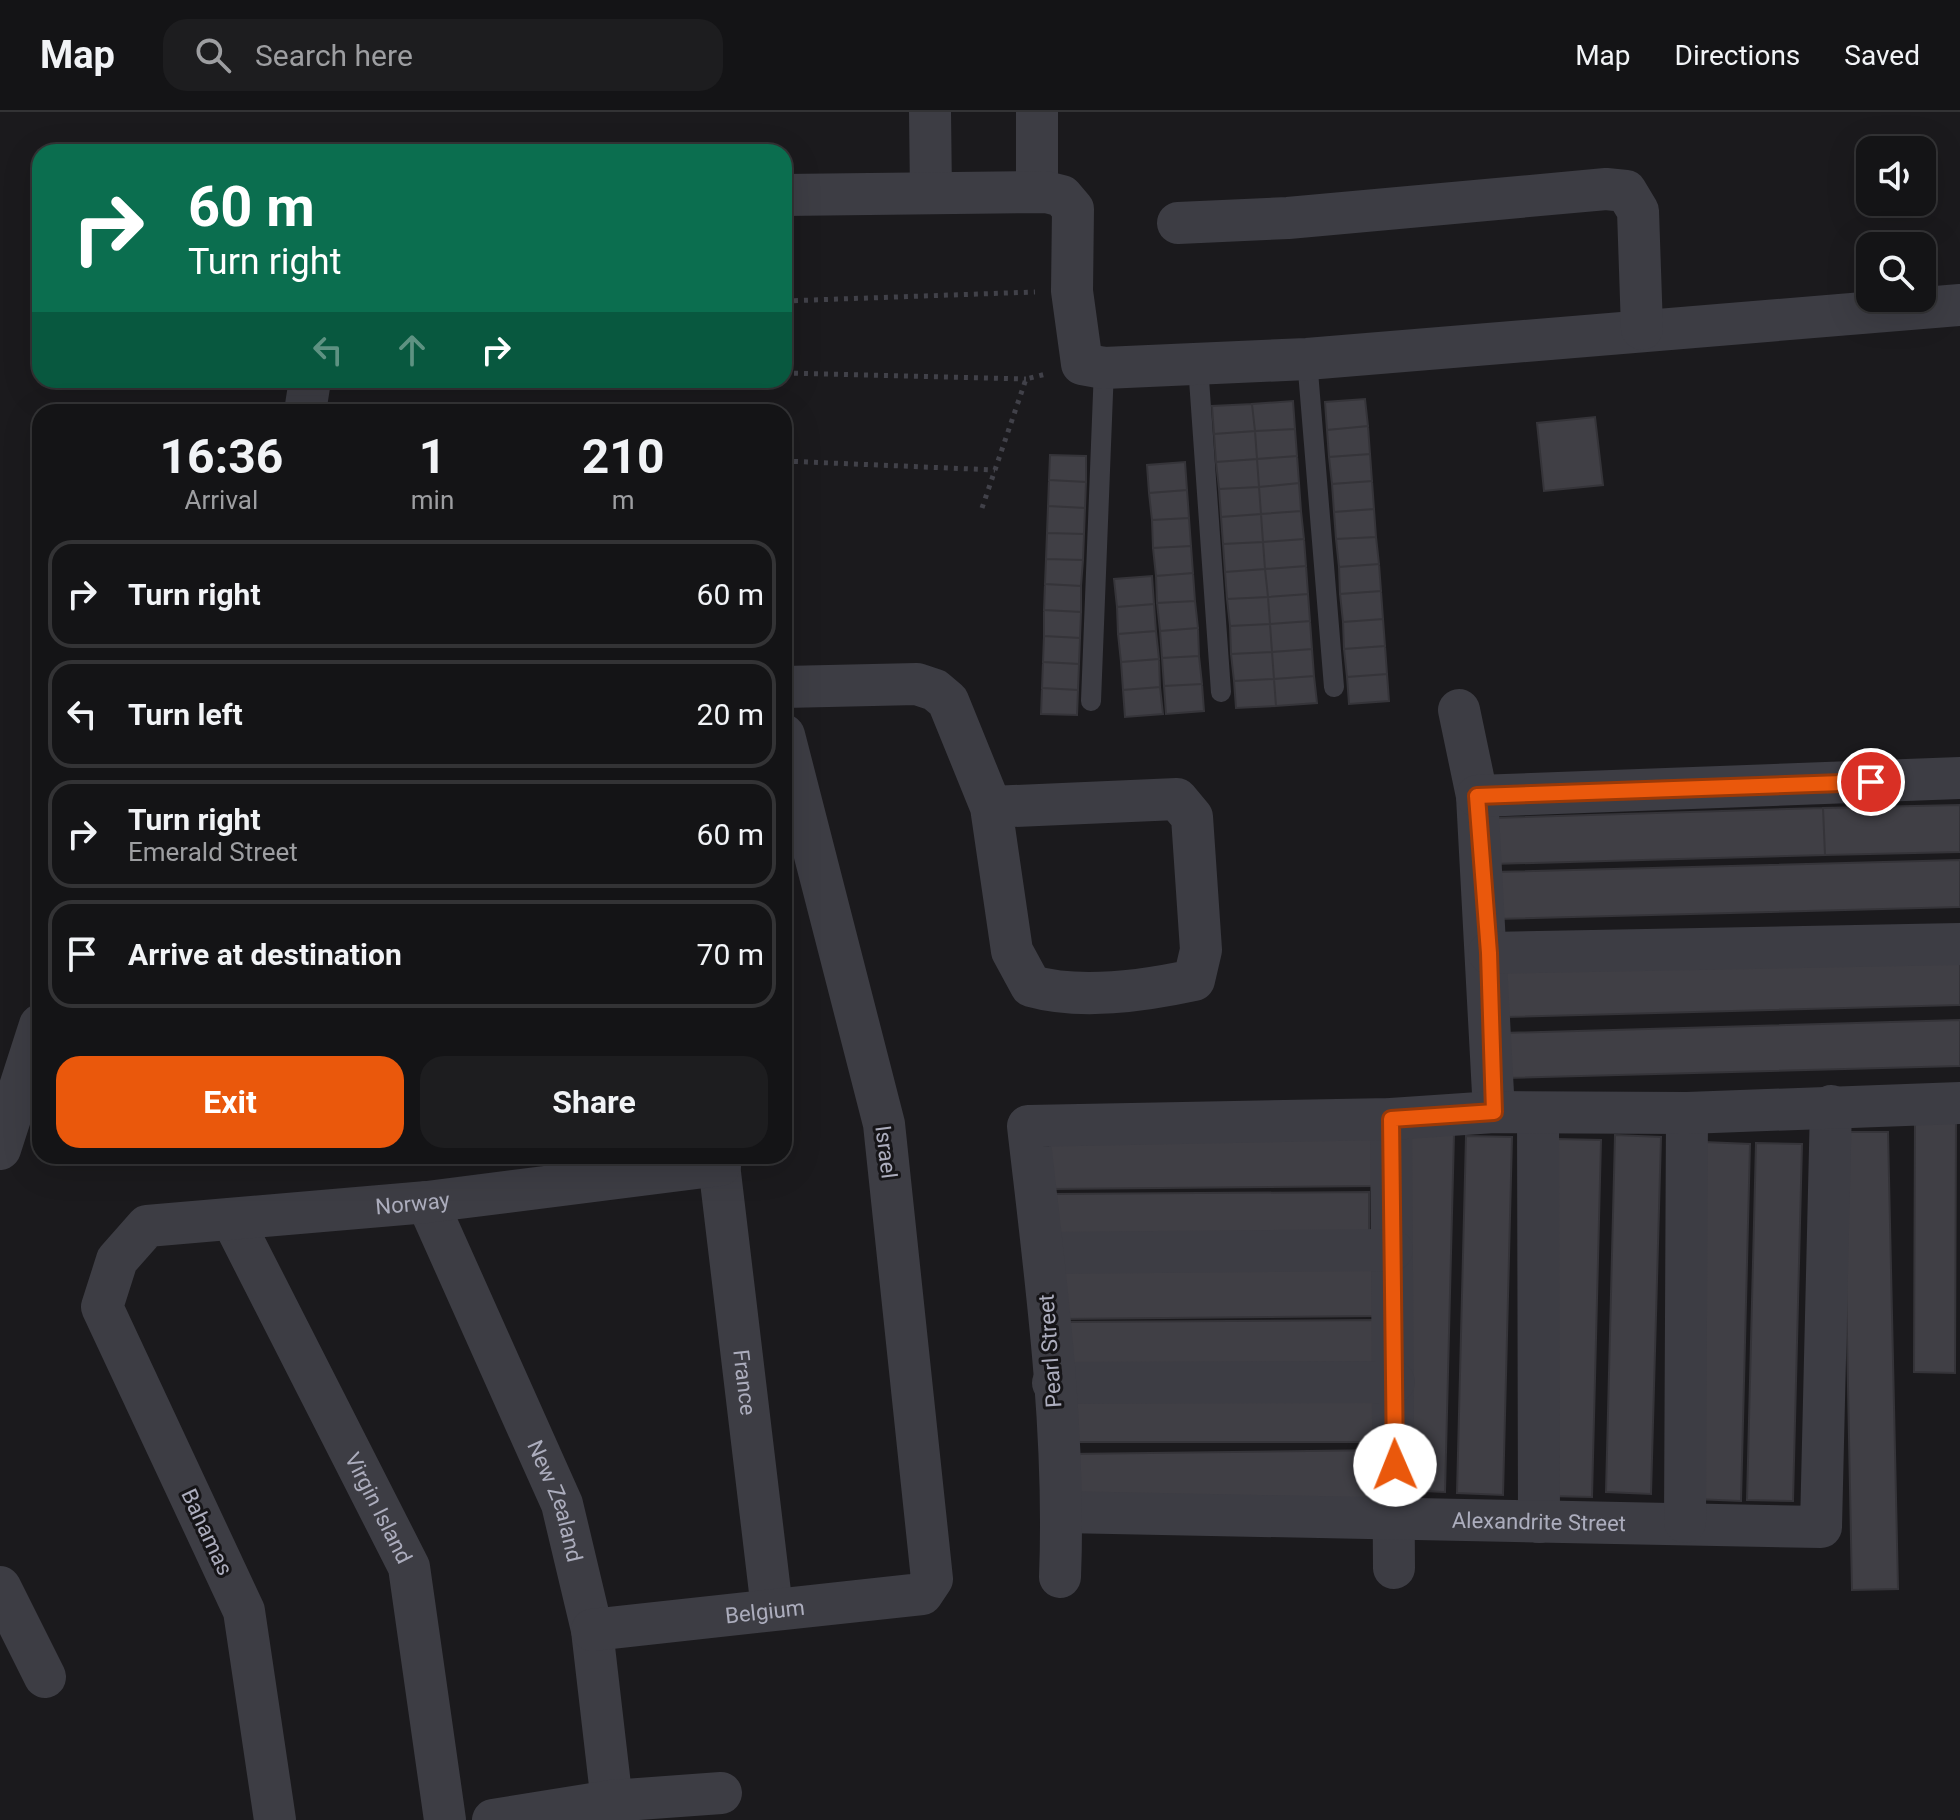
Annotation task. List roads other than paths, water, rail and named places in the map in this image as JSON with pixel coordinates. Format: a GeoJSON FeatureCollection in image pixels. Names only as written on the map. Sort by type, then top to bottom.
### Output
{"type":"FeatureCollection","features":[{"type":"Feature","properties":{"kind":"street"},"geometry":{"type":"LineString","coordinates":[[930,112],[931,193]]}},
{"type":"Feature","properties":{"kind":"street"},"geometry":{"type":"LineString","coordinates":[[1037,112],[1037,192]]}},
{"type":"Feature","properties":{"kind":"street"},"geometry":{"type":"LineString","coordinates":[[1178,223],[1288,218],[1606,189],[1626,191],[1638,211],[1642,329]]}},
{"type":"Feature","properties":{"kind":"street"},"geometry":{"type":"LineString","coordinates":[[792,195],[1037,192],[1062,196],[1073,209],[1072,291],[1093,366],[1198,365],[1307,359],[1960,305]]}},
{"type":"Feature","properties":{"kind":"street"},"geometry":{"type":"LineString","coordinates":[[792,687],[917,684],[935,690],[948,701],[991,807],[1012,951],[1031,986],[1060,994],[1164,986],[1194,980],[1201,950],[1192,817],[1177,799],[991,807]]}},
{"type":"Feature","properties":{"kind":"street"},"geometry":{"type":"LineString","coordinates":[[1459,710],[1477,796],[1489,953],[1494,1112]]}},
{"type":"Feature","properties":{"kind":"street","name":"Israel"},"geometry":{"type":"LineString","coordinates":[[792,766],[884,1124],[932,1579]]}},
{"type":"Feature","properties":{"kind":"street"},"geometry":{"type":"LineString","coordinates":[[1477,796],[1960,778]]}},
{"type":"Feature","properties":{"kind":"street"},"geometry":{"type":"LineString","coordinates":[[1489,953],[1960,944]]}},
{"type":"Feature","properties":{"kind":"street"},"geometry":{"type":"LineString","coordinates":[[0,1149],[32,1050]]}},
{"type":"Feature","properties":{"kind":"street"},"geometry":{"type":"LineString","coordinates":[[1394,1568],[1391,1119],[1494,1112],[1687,1113],[1960,1103]]}},
{"type":"Feature","properties":{"kind":"street","name":"Alexandrite Street"},"geometry":{"type":"LineString","coordinates":[[1063,1512],[1396,1521],[1685,1522],[1821,1527],[1831,1106]]}},
{"type":"Feature","properties":{"kind":"street"},"geometry":{"type":"LineString","coordinates":[[1538,1113],[1539,1522]]}},
{"type":"Feature","properties":{"kind":"street"},"geometry":{"type":"LineString","coordinates":[[1685,1522],[1687,1113]]}},
{"type":"Feature","properties":{"kind":"street","name":"Pearl Street"},"geometry":{"type":"LineString","coordinates":[[1060,1577],[1063,1512],[1043,1253],[1028,1126],[1391,1119]]}},
{"type":"Feature","properties":{"kind":"street","name":"Norway"},"geometry":{"type":"LineString","coordinates":[[117,1260],[147,1226],[427,1202],[691,1164]]}},
{"type":"Feature","properties":{"kind":"street","name":"France"},"geometry":{"type":"LineString","coordinates":[[719,1164],[772,1609]]}},
{"type":"Feature","properties":{"kind":"street","name":"New Zealand"},"geometry":{"type":"LineString","coordinates":[[427,1202],[562,1504],[592,1630],[612,1810]]}},
{"type":"Feature","properties":{"kind":"street","name":"Virgin Island"},"geometry":{"type":"LineString","coordinates":[[232,1219],[409,1567],[445,1820]]}},
{"type":"Feature","properties":{"kind":"street"},"geometry":{"type":"LineString","coordinates":[[1043,1253],[1392,1250]]}},
{"type":"Feature","properties":{"kind":"street","name":"Bahamas"},"geometry":{"type":"LineString","coordinates":[[117,1260],[102,1307],[244,1611],[275,1820]]}},
{"type":"Feature","properties":{"kind":"street"},"geometry":{"type":"LineString","coordinates":[[1053,1383],[1394,1382]]}},
{"type":"Feature","properties":{"kind":"street","name":"Belgium"},"geometry":{"type":"LineString","coordinates":[[592,1630],[922,1594],[932,1579]]}},
{"type":"Feature","properties":{"kind":"street"},"geometry":{"type":"LineString","coordinates":[[0,1587],[45,1677]]}},
{"type":"Feature","properties":{"kind":"street"},"geometry":{"type":"LineString","coordinates":[[493,1820],[612,1810],[721,1793]]}},
{"type":"Feature","properties":{"kind":"lane"},"geometry":{"type":"LineString","coordinates":[[1307,359],[1334,687]]}},
{"type":"Feature","properties":{"kind":"lane"},"geometry":{"type":"LineString","coordinates":[[1198,365],[1221,692]]}},
{"type":"Feature","properties":{"kind":"lane"},"geometry":{"type":"LineString","coordinates":[[1091,701],[1093,366]]}}]}
